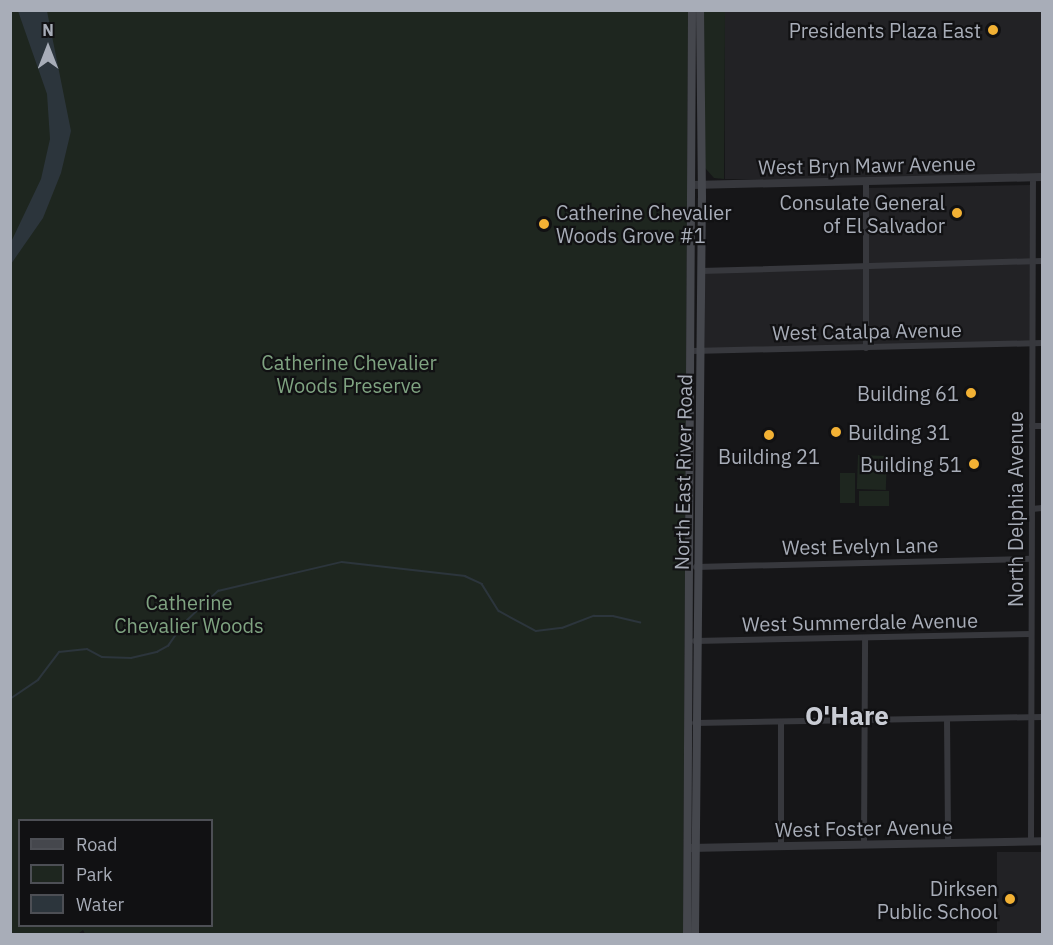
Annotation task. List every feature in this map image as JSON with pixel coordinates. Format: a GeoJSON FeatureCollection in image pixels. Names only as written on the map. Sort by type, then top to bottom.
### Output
{"type":"FeatureCollection","features":[{"type":"Feature","properties":{"kind":"main road","name":"North East River Road"},"geometry":{"type":"LineString","coordinates":[[692,10],[692,185],[696,351],[692,723],[695,934]]}},
{"type":"Feature","properties":{"kind":"main road","name":"North East River Road"},"geometry":{"type":"LineString","coordinates":[[696,351],[702,271],[700,10]]}},
{"type":"Feature","properties":{"kind":"main road","name":"North East River Road"},"geometry":{"type":"LineString","coordinates":[[687,934],[692,848]]}},
{"type":"Feature","properties":{"kind":"street","name":"North Delphia Avenue"},"geometry":{"type":"LineString","coordinates":[[1031,841],[1033,177]]}},
{"type":"Feature","properties":{"kind":"street","name":"West Bryn Mawr Avenue"},"geometry":{"type":"LineString","coordinates":[[692,185],[1042,177]]}},
{"type":"Feature","properties":{"kind":"street"},"geometry":{"type":"LineString","coordinates":[[866,181],[866,348]]}},
{"type":"Feature","properties":{"kind":"street"},"geometry":{"type":"LineString","coordinates":[[702,271],[1042,261]]}},
{"type":"Feature","properties":{"kind":"street","name":"West Catalpa Avenue"},"geometry":{"type":"LineString","coordinates":[[696,351],[1042,344]]}},
{"type":"Feature","properties":{"kind":"street"},"geometry":{"type":"LineString","coordinates":[[1032,426],[1042,426]]}},
{"type":"Feature","properties":{"kind":"street"},"geometry":{"type":"LineString","coordinates":[[1032,508],[1042,508]]}},
{"type":"Feature","properties":{"kind":"street","name":"West Evelyn Lane"},"geometry":{"type":"LineString","coordinates":[[693,567],[1031,558]]}},
{"type":"Feature","properties":{"kind":"street","name":"West Summerdale Avenue"},"geometry":{"type":"LineString","coordinates":[[693,641],[1031,634]]}},
{"type":"Feature","properties":{"kind":"street"},"geometry":{"type":"LineString","coordinates":[[864,845],[865,638]]}},
{"type":"Feature","properties":{"kind":"street"},"geometry":{"type":"LineString","coordinates":[[692,723],[1042,717]]}},
{"type":"Feature","properties":{"kind":"street"},"geometry":{"type":"LineString","coordinates":[[947,719],[948,843]]}},
{"type":"Feature","properties":{"kind":"street"},"geometry":{"type":"LineString","coordinates":[[780,723],[781,847]]}},
{"type":"Feature","properties":{"kind":"street","name":"West Foster Avenue"},"geometry":{"type":"LineString","coordinates":[[692,848],[1042,841]]}},
{"type":"Feature","properties":{"kind":"shaded area"},"geometry":{"type":"Polygon","coordinates":[[[725,11],[1042,11],[1042,179],[725,179],[725,11]]]}},
{"type":"Feature","properties":{"kind":"shaded area"},"geometry":{"type":"Polygon","coordinates":[[[1031,185],[1032,343],[705,350],[705,271],[867,267],[866,188],[1031,185]]]}},
{"type":"Feature","properties":{"kind":"shaded area"},"geometry":{"type":"Polygon","coordinates":[[[997,852],[1042,852],[1042,934],[997,934],[997,852]]]}},
{"type":"Feature","properties":{"kind":"green space","name":"Catherine Chevalier Woods"},"geometry":{"type":"Polygon","coordinates":[[[10,11],[688,11],[683,934],[85,934],[83,930],[78,934],[11,934],[10,11]]]}},
{"type":"Feature","properties":{"kind":"green space"},"geometry":{"type":"Polygon","coordinates":[[[704,11],[725,11],[724,179],[714,178],[705,168],[704,11]]]}},
{"type":"Feature","properties":{"kind":"green space"},"geometry":{"type":"Polygon","coordinates":[[[858,455],[887,456],[886,490],[857,489],[858,455]]]}},
{"type":"Feature","properties":{"kind":"green space"},"geometry":{"type":"Polygon","coordinates":[[[840,473],[855,473],[855,503],[840,503],[840,473]]]}},
{"type":"Feature","properties":{"kind":"green space"},"geometry":{"type":"Polygon","coordinates":[[[859,491],[889,491],[889,506],[859,506],[859,491]]]}},
{"type":"Feature","properties":{"kind":"water"},"geometry":{"type":"Polygon","coordinates":[[[18,11],[47,11],[71,131],[61,173],[43,218],[11,264],[11,242],[41,179],[50,139],[47,94],[18,11]]]}},
{"type":"Feature","properties":{"kind":"waterway"},"geometry":{"type":"LineString","coordinates":[[10,699],[38,680],[59,652],[87,649],[102,657],[131,658],[157,652],[168,646],[184,623],[218,591],[342,562],[465,576],[482,584],[499,611],[536,631],[562,628],[594,616],[613,616],[640,622]]}},
{"type":"Feature","properties":{"kind":"place","name":"Presidents Plaza East"},"geometry":{"type":"Point","coordinates":[993,30]}},
{"type":"Feature","properties":{"kind":"place","name":"Consulate General of El Salvador"},"geometry":{"type":"Point","coordinates":[957,213]}},
{"type":"Feature","properties":{"kind":"place","name":"Catherine Chevalier Woods Grove #1"},"geometry":{"type":"Point","coordinates":[544,224]}},
{"type":"Feature","properties":{"kind":"place","name":"Building 61"},"geometry":{"type":"Point","coordinates":[971,393]}},
{"type":"Feature","properties":{"kind":"place","name":"Building 31"},"geometry":{"type":"Point","coordinates":[836,432]}},
{"type":"Feature","properties":{"kind":"place","name":"Building 21"},"geometry":{"type":"Point","coordinates":[769,435]}},
{"type":"Feature","properties":{"kind":"place","name":"Building 51"},"geometry":{"type":"Point","coordinates":[974,464]}},
{"type":"Feature","properties":{"kind":"place","name":"Dirksen Public School"},"geometry":{"type":"Point","coordinates":[1010,899]}},
{"type":"Feature","properties":{"kind":"district","name":"O'Hare"},"geometry":{"type":"Point","coordinates":[847,716]}},
{"type":"Feature","properties":{"kind":"park label","name":"Catherine Chevalier Woods Preserve"},"geometry":{"type":"Point","coordinates":[349,374]}}]}
